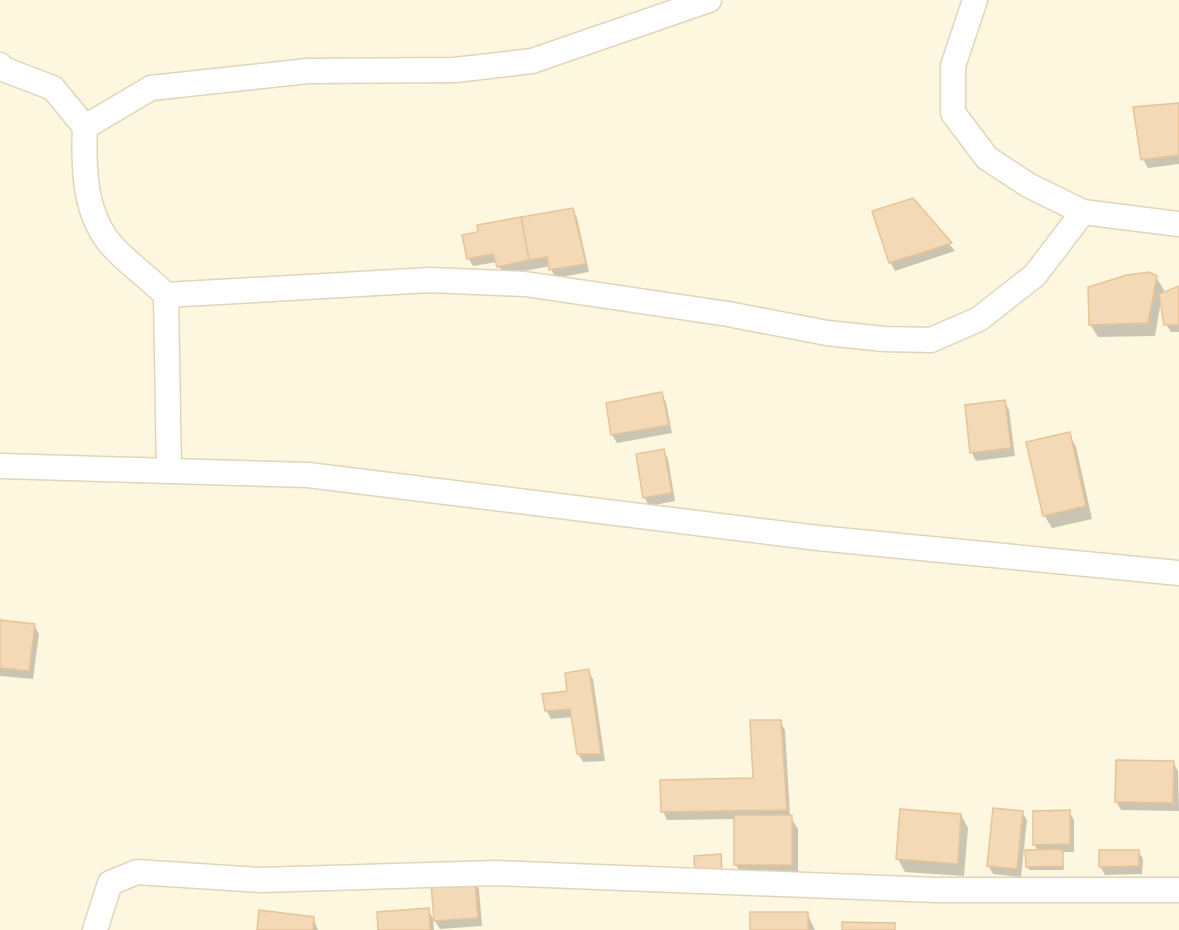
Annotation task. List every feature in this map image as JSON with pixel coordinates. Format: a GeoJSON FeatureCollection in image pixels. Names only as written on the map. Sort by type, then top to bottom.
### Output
{"type":"FeatureCollection","features":[{"type":"Feature","properties":{"kind":"street"},"geometry":{"type":"LineString","coordinates":[[86,127],[151,88],[308,71],[455,70],[532,61],[709,0]]}},
{"type":"Feature","properties":{"kind":"street"},"geometry":{"type":"LineString","coordinates":[[975,0],[953,66],[953,113],[987,158],[1028,185],[1083,212],[1179,224]]}},
{"type":"Feature","properties":{"kind":"street"},"geometry":{"type":"LineString","coordinates":[[0,65],[3,69],[53,88],[86,127],[83,163],[92,215],[116,250],[166,295],[430,280],[525,284],[728,314],[827,333],[884,339],[931,340],[979,319],[1035,275],[1083,212]]}},
{"type":"Feature","properties":{"kind":"street"},"geometry":{"type":"LineString","coordinates":[[166,295],[169,471]]}},
{"type":"Feature","properties":{"kind":"street"},"geometry":{"type":"LineString","coordinates":[[0,466],[308,475],[818,538],[1179,573]]}},
{"type":"Feature","properties":{"kind":"street"},"geometry":{"type":"LineString","coordinates":[[95,930],[110,883],[137,872],[261,880],[495,873],[935,890],[1179,890]]}},
{"type":"Feature","properties":{"kind":"building"},"geometry":{"type":"Polygon","coordinates":[[[1179,103],[1179,155],[1141,160],[1133,107],[1179,103]]]}},
{"type":"Feature","properties":{"kind":"building"},"geometry":{"type":"Polygon","coordinates":[[[913,198],[952,243],[889,263],[872,211],[913,198]]]}},
{"type":"Feature","properties":{"kind":"building"},"geometry":{"type":"Polygon","coordinates":[[[573,208],[586,264],[549,270],[547,257],[529,260],[521,217],[573,208]]]}},
{"type":"Feature","properties":{"kind":"building"},"geometry":{"type":"Polygon","coordinates":[[[521,217],[529,260],[497,267],[493,254],[467,259],[462,235],[478,232],[477,225],[521,217]]]}},
{"type":"Feature","properties":{"kind":"building"},"geometry":{"type":"Polygon","coordinates":[[[1149,272],[1157,276],[1148,323],[1089,325],[1088,287],[1127,275],[1149,272]]]}},
{"type":"Feature","properties":{"kind":"building"},"geometry":{"type":"Polygon","coordinates":[[[1179,286],[1179,325],[1164,325],[1159,294],[1179,286]]]}},
{"type":"Feature","properties":{"kind":"building"},"geometry":{"type":"Polygon","coordinates":[[[662,392],[669,425],[611,435],[606,403],[662,392]]]}},
{"type":"Feature","properties":{"kind":"building"},"geometry":{"type":"Polygon","coordinates":[[[1005,400],[1011,448],[970,453],[965,405],[1005,400]]]}},
{"type":"Feature","properties":{"kind":"building"},"geometry":{"type":"Polygon","coordinates":[[[1070,432],[1086,506],[1043,516],[1026,442],[1070,432]]]}},
{"type":"Feature","properties":{"kind":"building"},"geometry":{"type":"Polygon","coordinates":[[[664,449],[672,493],[643,498],[636,454],[664,449]]]}},
{"type":"Feature","properties":{"kind":"building"},"geometry":{"type":"Polygon","coordinates":[[[0,620],[35,624],[29,671],[0,668],[0,620]]]}},
{"type":"Feature","properties":{"kind":"building"},"geometry":{"type":"Polygon","coordinates":[[[589,669],[601,754],[577,754],[570,709],[545,711],[542,694],[567,691],[565,673],[589,669]]]}},
{"type":"Feature","properties":{"kind":"building"},"geometry":{"type":"Polygon","coordinates":[[[750,720],[781,720],[787,810],[661,812],[660,780],[753,778],[750,720]]]}},
{"type":"Feature","properties":{"kind":"building"},"geometry":{"type":"Polygon","coordinates":[[[1116,760],[1174,761],[1173,803],[1115,802],[1116,760]]]}},
{"type":"Feature","properties":{"kind":"building"},"geometry":{"type":"Polygon","coordinates":[[[993,808],[1023,811],[1017,869],[987,866],[993,808]]]}},
{"type":"Feature","properties":{"kind":"building"},"geometry":{"type":"Polygon","coordinates":[[[900,809],[961,814],[958,864],[896,859],[900,809]]]}},
{"type":"Feature","properties":{"kind":"building"},"geometry":{"type":"Polygon","coordinates":[[[1070,810],[1070,844],[1033,845],[1033,811],[1070,810]]]}},
{"type":"Feature","properties":{"kind":"building"},"geometry":{"type":"Polygon","coordinates":[[[734,815],[792,815],[792,865],[734,865],[734,815]]]}},
{"type":"Feature","properties":{"kind":"building"},"geometry":{"type":"Polygon","coordinates":[[[1063,849],[1063,866],[1026,867],[1025,850],[1063,849]]]}},
{"type":"Feature","properties":{"kind":"building"},"geometry":{"type":"Polygon","coordinates":[[[1099,850],[1139,850],[1139,866],[1099,867],[1099,850]]]}},
{"type":"Feature","properties":{"kind":"building"},"geometry":{"type":"Polygon","coordinates":[[[721,854],[722,873],[695,874],[694,856],[721,854]]]}},
{"type":"Feature","properties":{"kind":"building"},"geometry":{"type":"Polygon","coordinates":[[[475,879],[478,918],[434,921],[431,882],[475,879]]]}},
{"type":"Feature","properties":{"kind":"building"},"geometry":{"type":"Polygon","coordinates":[[[429,908],[430,930],[378,930],[377,912],[429,908]]]}},
{"type":"Feature","properties":{"kind":"building"},"geometry":{"type":"Polygon","coordinates":[[[259,910],[314,917],[313,930],[257,930],[259,910]]]}},
{"type":"Feature","properties":{"kind":"building"},"geometry":{"type":"Polygon","coordinates":[[[750,912],[808,912],[808,930],[750,930],[750,912]]]}},
{"type":"Feature","properties":{"kind":"building"},"geometry":{"type":"Polygon","coordinates":[[[842,922],[895,923],[895,930],[842,930],[842,922]]]}}]}
